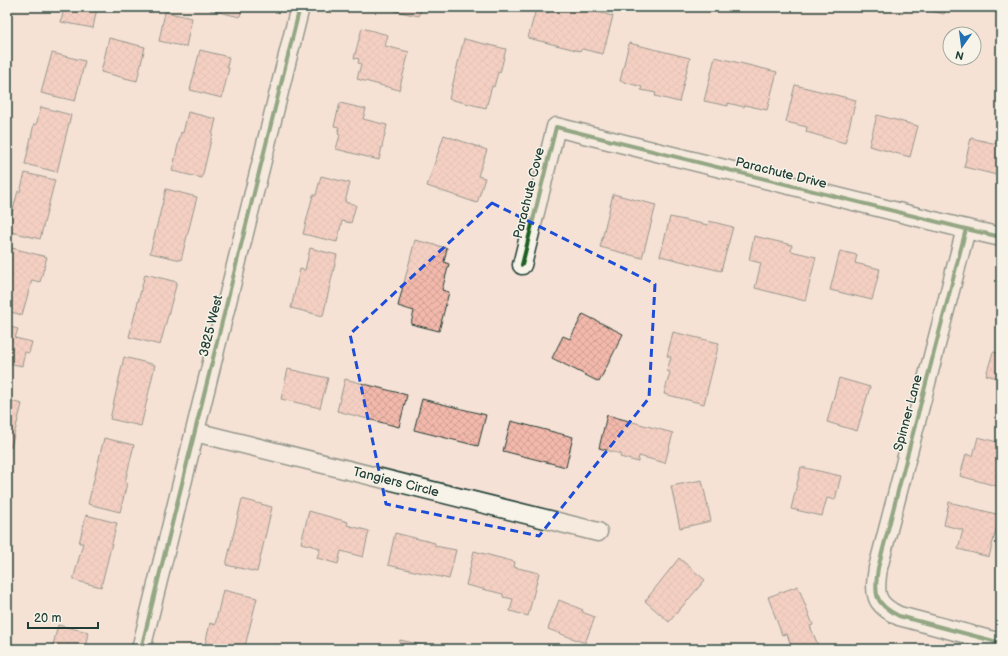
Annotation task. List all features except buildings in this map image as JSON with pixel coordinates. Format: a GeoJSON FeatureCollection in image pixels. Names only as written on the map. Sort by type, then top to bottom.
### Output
{"type":"FeatureCollection","features":[{"type":"Feature","properties":{"kind":"street","name":"3825 West"},"geometry":{"type":"LineString","coordinates":[[141,649],[300,7]]}},
{"type":"Feature","properties":{"kind":"street","name":"Parachute Drive"},"geometry":{"type":"LineString","coordinates":[[556,127],[1001,237]]}},
{"type":"Feature","properties":{"kind":"street","name":"Parachute Cove"},"geometry":{"type":"LineString","coordinates":[[522,265],[556,127]]}},
{"type":"Feature","properties":{"kind":"street","name":"Spinner Lane"},"geometry":{"type":"LineString","coordinates":[[966,229],[878,568],[876,592],[879,603],[888,611],[900,616],[1001,642]]}},
{"type":"Feature","properties":{"kind":"street","name":"Tangiers Circle"},"geometry":{"type":"LineString","coordinates":[[195,432],[598,532]]}},
{"type":"Feature","properties":{"kind":"highlighted area"},"geometry":{"type":"Polygon","coordinates":[[[492,203],[655,284],[649,398],[539,536],[386,504],[350,334],[492,203]]]}},
{"type":"Feature","properties":{"kind":"cycle path"},"geometry":{"type":"LineString","coordinates":[[141,649],[300,7]]}},
{"type":"Feature","properties":{"kind":"cycle path"},"geometry":{"type":"LineString","coordinates":[[522,265],[556,127],[1001,237]]}},
{"type":"Feature","properties":{"kind":"cycle path"},"geometry":{"type":"LineString","coordinates":[[966,229],[878,568],[876,591],[880,602],[891,612],[899,616],[1001,643]]}}]}
